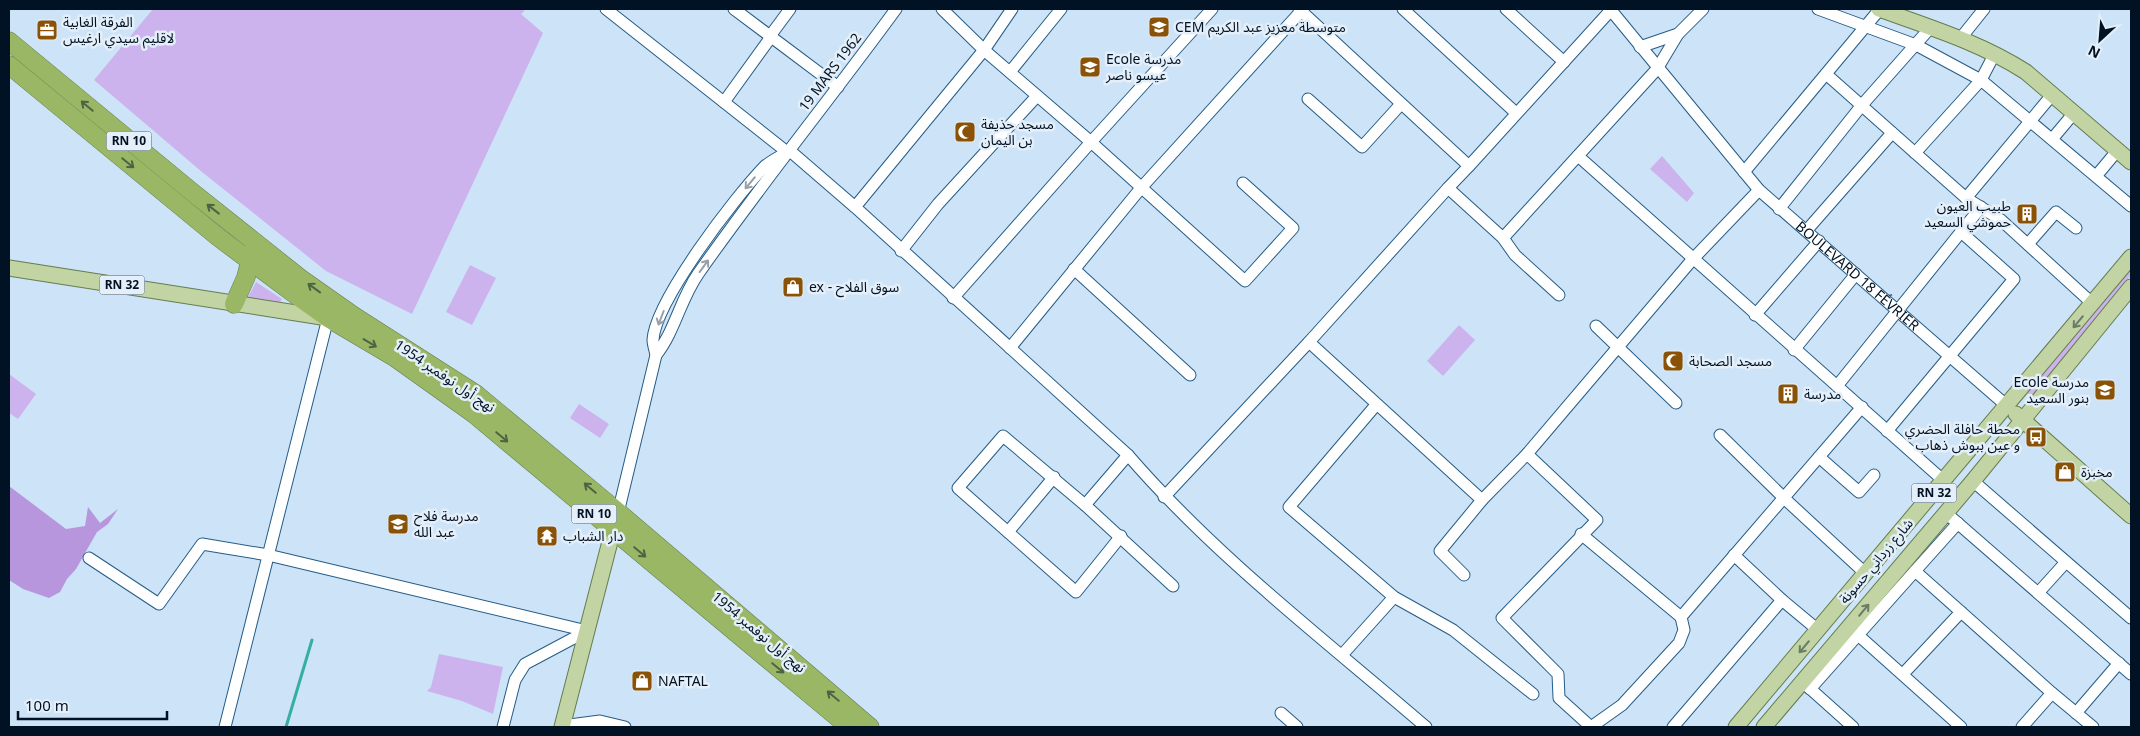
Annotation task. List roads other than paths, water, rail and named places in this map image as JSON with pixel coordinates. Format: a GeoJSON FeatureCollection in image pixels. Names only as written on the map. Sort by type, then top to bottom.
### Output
{"type":"FeatureCollection","features":[{"type":"Feature","properties":{"kind":"highway","name":"نهج أول نوفمبر 1954"},"geometry":{"type":"LineString","coordinates":[[9,41],[300,278],[354,316],[476,394],[618,512],[681,576],[764,647],[848,727]]}},
{"type":"Feature","properties":{"kind":"highway","name":"نهج أول نوفمبر 1954"},"geometry":{"type":"LineString","coordinates":[[9,65],[232,248],[328,318],[394,357],[474,414],[613,530],[681,576]]}},
{"type":"Feature","properties":{"kind":"highway"},"geometry":{"type":"LineString","coordinates":[[237,297],[251,262],[251,239]]}},
{"type":"Feature","properties":{"kind":"highway"},"geometry":{"type":"LineString","coordinates":[[232,248],[238,269],[237,297]]}},
{"type":"Feature","properties":{"kind":"highway","name":"نهج أول نوفمبر 1954"},"geometry":{"type":"LineString","coordinates":[[764,647],[870,727]]}},
{"type":"Feature","properties":{"kind":"main road"},"geometry":{"type":"LineString","coordinates":[[1880,9],[1960,38],[1995,53],[2026,72],[2131,162]]}},
{"type":"Feature","properties":{"kind":"main road","name":"شارع زرداني حسونة"},"geometry":{"type":"LineString","coordinates":[[1736,727],[2131,257]]}},
{"type":"Feature","properties":{"kind":"main road","name":"RN 32"},"geometry":{"type":"LineString","coordinates":[[9,268],[237,297],[328,318],[354,316]]}},
{"type":"Feature","properties":{"kind":"main road","name":"شارع زرداني حسونة"},"geometry":{"type":"LineString","coordinates":[[1764,727],[1806,686],[1881,590],[2131,287]]}},
{"type":"Feature","properties":{"kind":"main road","name":"BOULEVARD 18 FÉVRIER"},"geometry":{"type":"LineString","coordinates":[[2007,406],[2131,516]]}},
{"type":"Feature","properties":{"kind":"main road"},"geometry":{"type":"LineString","coordinates":[[1947,477],[1970,484]]}},
{"type":"Feature","properties":{"kind":"main road"},"geometry":{"type":"LineString","coordinates":[[562,727],[613,530]]}},
{"type":"Feature","properties":{"kind":"main road"},"geometry":{"type":"LineString","coordinates":[[1865,575],[1881,590]]}},
{"type":"Feature","properties":{"kind":"street"},"geometry":{"type":"LineString","coordinates":[[606,9],[788,151],[855,207],[1128,455],[1164,497],[1245,572],[1426,727]]}},
{"type":"Feature","properties":{"kind":"street"},"geometry":{"type":"LineString","coordinates":[[724,102],[790,9]]}},
{"type":"Feature","properties":{"kind":"street","name":"19 MARS 1962"},"geometry":{"type":"LineString","coordinates":[[613,530],[656,355],[664,344],[693,282],[788,151],[896,9]]}},
{"type":"Feature","properties":{"kind":"street"},"geometry":{"type":"LineString","coordinates":[[942,9],[984,50],[1091,142],[1245,281],[1293,228],[1243,183]]}},
{"type":"Feature","properties":{"kind":"street"},"geometry":{"type":"LineString","coordinates":[[855,207],[984,50],[1012,9]]}},
{"type":"Feature","properties":{"kind":"street"},"geometry":{"type":"LineString","coordinates":[[1010,72],[1061,9]]}},
{"type":"Feature","properties":{"kind":"street"},"geometry":{"type":"LineString","coordinates":[[953,298],[1212,9]]}},
{"type":"Feature","properties":{"kind":"street"},"geometry":{"type":"LineString","coordinates":[[1010,348],[1141,188],[1301,9],[1401,104],[1470,166]]}},
{"type":"Feature","properties":{"kind":"street"},"geometry":{"type":"LineString","coordinates":[[1403,9],[1516,113]]}},
{"type":"Feature","properties":{"kind":"street"},"geometry":{"type":"LineString","coordinates":[[1506,9],[1564,62]]}},
{"type":"Feature","properties":{"kind":"street"},"geometry":{"type":"LineString","coordinates":[[1164,497],[1470,166],[1610,9]]}},
{"type":"Feature","properties":{"kind":"street","name":"BOULEVARD 18 FÉVRIER"},"geometry":{"type":"LineString","coordinates":[[1610,9],[1657,69],[1759,190],[2007,406]]}},
{"type":"Feature","properties":{"kind":"street"},"geometry":{"type":"LineString","coordinates":[[1502,238],[1657,69],[1678,34],[1703,9]]}},
{"type":"Feature","properties":{"kind":"street"},"geometry":{"type":"LineString","coordinates":[[1818,9],[1916,45],[1981,80],[2053,138],[2131,206]]}},
{"type":"Feature","properties":{"kind":"street"},"geometry":{"type":"LineString","coordinates":[[1744,172],[1880,9]]}},
{"type":"Feature","properties":{"kind":"street"},"geometry":{"type":"LineString","coordinates":[[1960,38],[1984,9]]}},
{"type":"Feature","properties":{"kind":"street"},"geometry":{"type":"LineString","coordinates":[[740,11],[838,87]]}},
{"type":"Feature","properties":{"kind":"street"},"geometry":{"type":"LineString","coordinates":[[1779,209],[1862,105],[1931,27]]}},
{"type":"Feature","properties":{"kind":"street"},"geometry":{"type":"LineString","coordinates":[[1640,46],[1678,34]]}},
{"type":"Feature","properties":{"kind":"street"},"geometry":{"type":"LineString","coordinates":[[1915,154],[1981,80],[1995,53]]}},
{"type":"Feature","properties":{"kind":"street"},"geometry":{"type":"LineString","coordinates":[[1826,74],[1966,198],[2001,220],[2093,304]]}},
{"type":"Feature","properties":{"kind":"street"},"geometry":{"type":"LineString","coordinates":[[1966,198],[2052,95]]}},
{"type":"Feature","properties":{"kind":"street"},"geometry":{"type":"LineString","coordinates":[[902,251],[938,204],[1037,96]]}},
{"type":"Feature","properties":{"kind":"street"},"geometry":{"type":"LineString","coordinates":[[1308,99],[1362,147],[1401,104]]}},
{"type":"Feature","properties":{"kind":"street"},"geometry":{"type":"LineString","coordinates":[[2053,138],[2074,113]]}},
{"type":"Feature","properties":{"kind":"street"},"geometry":{"type":"LineString","coordinates":[[1807,230],[1892,133]]}},
{"type":"Feature","properties":{"kind":"street"},"geometry":{"type":"LineString","coordinates":[[2097,175],[2117,150]]}},
{"type":"Feature","properties":{"kind":"street"},"geometry":{"type":"LineString","coordinates":[[1578,156],[1794,350],[1887,430],[1947,477]]}},
{"type":"Feature","properties":{"kind":"street"},"geometry":{"type":"LineString","coordinates":[[1448,188],[1502,238],[1515,255],[1559,295]]}},
{"type":"Feature","properties":{"kind":"street"},"geometry":{"type":"LineString","coordinates":[[1464,575],[1440,551],[1482,500],[1527,454],[1692,260],[1759,190]]}},
{"type":"Feature","properties":{"kind":"street"},"geometry":{"type":"LineString","coordinates":[[1837,386],[1897,309],[1981,207]]}},
{"type":"Feature","properties":{"kind":"street"},"geometry":{"type":"LineString","coordinates":[[2028,244],[2056,212],[2076,228]]}},
{"type":"Feature","properties":{"kind":"street"},"geometry":{"type":"LineString","coordinates":[[1887,430],[2014,279],[1961,232]]}},
{"type":"Feature","properties":{"kind":"street"},"geometry":{"type":"LineString","coordinates":[[1755,315],[1819,241]]}},
{"type":"Feature","properties":{"kind":"street"},"geometry":{"type":"LineString","coordinates":[[1074,269],[1190,374]]}},
{"type":"Feature","properties":{"kind":"street"},"geometry":{"type":"LineString","coordinates":[[1794,350],[1856,274]]}},
{"type":"Feature","properties":{"kind":"street"},"geometry":{"type":"LineString","coordinates":[[225,727],[328,318]]}},
{"type":"Feature","properties":{"kind":"street"},"geometry":{"type":"LineString","coordinates":[[1596,326],[1676,403]]}},
{"type":"Feature","properties":{"kind":"street"},"geometry":{"type":"LineString","coordinates":[[1309,342],[1482,500]]}},
{"type":"Feature","properties":{"kind":"street"},"geometry":{"type":"LineString","coordinates":[[1376,405],[1288,507],[1394,597],[1453,630],[1506,670],[1533,694]]}},
{"type":"Feature","properties":{"kind":"street"},"geometry":{"type":"LineString","coordinates":[[1681,617],[1862,407]]}},
{"type":"Feature","properties":{"kind":"street"},"geometry":{"type":"LineString","coordinates":[[1720,435],[1784,499],[1865,575]]}},
{"type":"Feature","properties":{"kind":"street"},"geometry":{"type":"LineString","coordinates":[[1121,536],[1076,592],[958,488],[1003,436],[1086,505],[1121,536],[1173,586]]}},
{"type":"Feature","properties":{"kind":"street"},"geometry":{"type":"LineString","coordinates":[[1527,454],[1596,520],[1581,534],[1502,618],[1558,674],[1560,698],[1591,727],[1622,705],[1679,643],[1684,630],[1681,617],[1581,534]]}},
{"type":"Feature","properties":{"kind":"street"},"geometry":{"type":"LineString","coordinates":[[1086,505],[1128,455]]}},
{"type":"Feature","properties":{"kind":"street"},"geometry":{"type":"LineString","coordinates":[[1819,457],[1859,492],[1874,475]]}},
{"type":"Feature","properties":{"kind":"street"},"geometry":{"type":"LineString","coordinates":[[1008,532],[1054,477]]}},
{"type":"Feature","properties":{"kind":"street"},"geometry":{"type":"LineString","coordinates":[[1970,484],[2131,618]]}},
{"type":"Feature","properties":{"kind":"street"},"geometry":{"type":"LineString","coordinates":[[1946,513],[2131,674]]}},
{"type":"Feature","properties":{"kind":"street"},"geometry":{"type":"LineString","coordinates":[[1853,727],[1806,686],[1858,634],[1958,523]]}},
{"type":"Feature","properties":{"kind":"street"},"geometry":{"type":"LineString","coordinates":[[89,558],[159,604],[202,544],[268,555],[586,631]]}},
{"type":"Feature","properties":{"kind":"street"},"geometry":{"type":"LineString","coordinates":[[1734,555],[1782,600],[1818,630]]}},
{"type":"Feature","properties":{"kind":"street"},"geometry":{"type":"LineString","coordinates":[[2038,593],[2066,562]]}},
{"type":"Feature","properties":{"kind":"street"},"geometry":{"type":"LineString","coordinates":[[1914,571],[2052,694],[2093,727]]}},
{"type":"Feature","properties":{"kind":"street"},"geometry":{"type":"LineString","coordinates":[[1342,655],[1394,597]]}},
{"type":"Feature","properties":{"kind":"street"},"geometry":{"type":"LineString","coordinates":[[1673,727],[1782,600]]}},
{"type":"Feature","properties":{"kind":"street"},"geometry":{"type":"LineString","coordinates":[[1903,674],[1961,612]]}},
{"type":"Feature","properties":{"kind":"street"},"geometry":{"type":"LineString","coordinates":[[503,727],[515,680],[525,664],[586,631]]}},
{"type":"Feature","properties":{"kind":"street"},"geometry":{"type":"LineString","coordinates":[[1858,634],[1961,727]]}},
{"type":"Feature","properties":{"kind":"street"},"geometry":{"type":"LineString","coordinates":[[2076,713],[2119,662]]}},
{"type":"Feature","properties":{"kind":"street"},"geometry":{"type":"LineString","coordinates":[[2022,727],[2052,694]]}},
{"type":"Feature","properties":{"kind":"street"},"geometry":{"type":"LineString","coordinates":[[1281,713],[1297,727]]}},
{"type":"Feature","properties":{"kind":"street"},"geometry":{"type":"LineString","coordinates":[[562,727],[600,724],[625,727]]}},
{"type":"Feature","properties":{"kind":"waterway"},"geometry":{"type":"LineString","coordinates":[[286,727],[312,640]]}},
{"type":"Feature","properties":{"kind":"place","name":"CEM متوسطة معزيز عبد الكريم"},"geometry":{"type":"Point","coordinates":[1159,27]}},
{"type":"Feature","properties":{"kind":"place","name":"الفرقة الغابية لاقليم سيدي ارغيس"},"geometry":{"type":"Point","coordinates":[47,30]}},
{"type":"Feature","properties":{"kind":"place","name":"Ecole مدرسة عيسو ناصر"},"geometry":{"type":"Point","coordinates":[1090,67]}},
{"type":"Feature","properties":{"kind":"place","name":"مسجد حذيفة بن اليمان"},"geometry":{"type":"Point","coordinates":[965,132]}},
{"type":"Feature","properties":{"kind":"place","name":"طبيب العيون حموشي السعيد"},"geometry":{"type":"Point","coordinates":[2027,214]}},
{"type":"Feature","properties":{"kind":"place","name":"ex - سوق الفلاح"},"geometry":{"type":"Point","coordinates":[793,287]}},
{"type":"Feature","properties":{"kind":"place","name":"مسجد الصحابة"},"geometry":{"type":"Point","coordinates":[1673,361]}},
{"type":"Feature","properties":{"kind":"place","name":"Ecole مدرسة بنور السعيد"},"geometry":{"type":"Point","coordinates":[2105,390]}},
{"type":"Feature","properties":{"kind":"place","name":"مدرسة"},"geometry":{"type":"Point","coordinates":[1788,394]}},
{"type":"Feature","properties":{"kind":"place","name":"محطة حافلة الحضري و عين ببوش ذهاب"},"geometry":{"type":"Point","coordinates":[2036,437]}},
{"type":"Feature","properties":{"kind":"place","name":"مخبزة"},"geometry":{"type":"Point","coordinates":[2065,472]}},
{"type":"Feature","properties":{"kind":"place","name":"مدرسة فلاح عبد الله"},"geometry":{"type":"Point","coordinates":[398,524]}},
{"type":"Feature","properties":{"kind":"place","name":"دار الشباب"},"geometry":{"type":"Point","coordinates":[547,536]}},
{"type":"Feature","properties":{"kind":"place","name":"NAFTAL"},"geometry":{"type":"Point","coordinates":[642,681]}}]}
